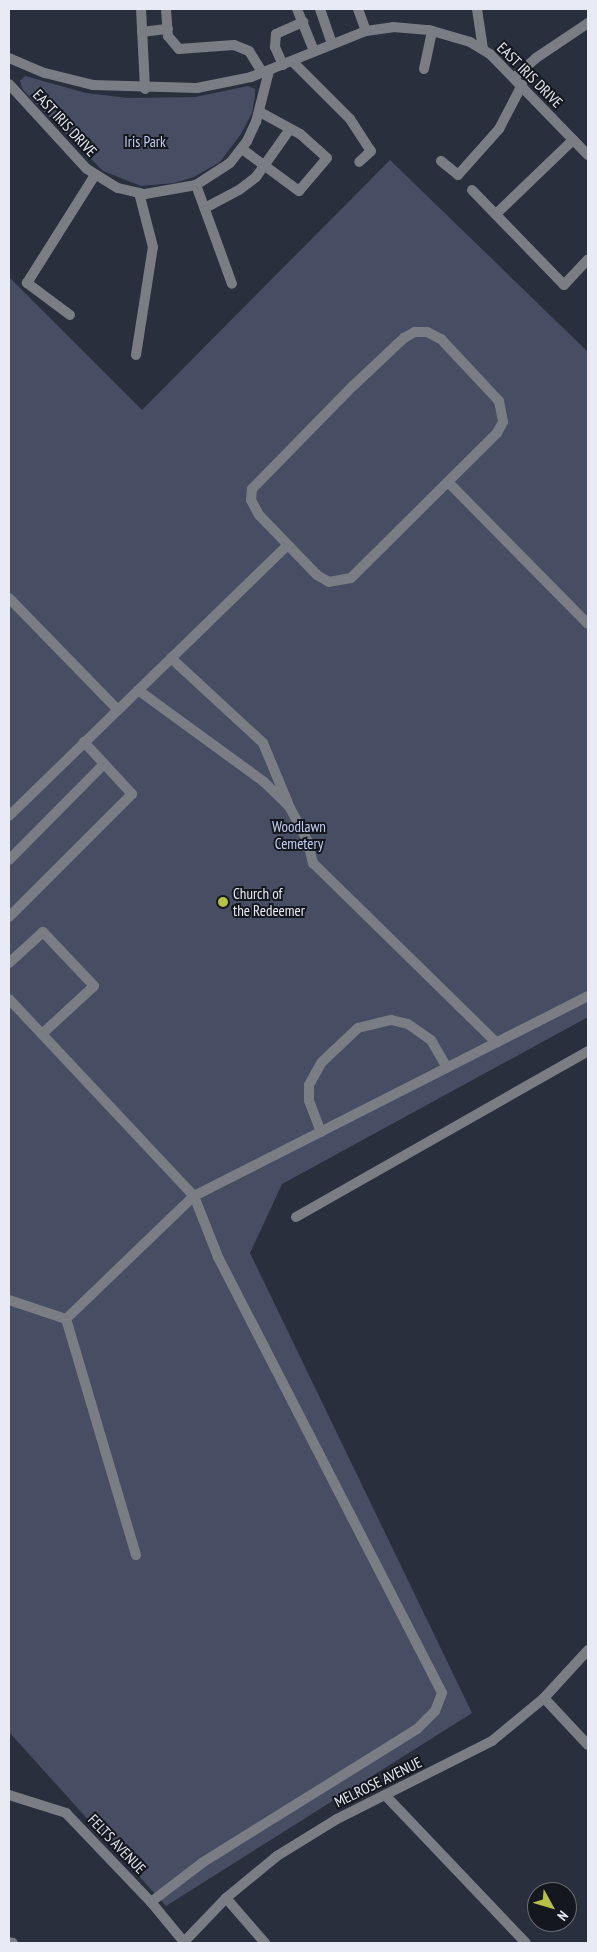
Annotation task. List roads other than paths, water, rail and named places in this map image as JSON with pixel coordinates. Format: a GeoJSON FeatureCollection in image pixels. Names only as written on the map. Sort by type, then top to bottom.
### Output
{"type":"FeatureCollection","features":[{"type":"Feature","properties":{"kind":"street"},"geometry":{"type":"LineString","coordinates":[[140,9],[145,89]]}},
{"type":"Feature","properties":{"kind":"street"},"geometry":{"type":"LineString","coordinates":[[166,9],[168,29],[172,43],[183,51],[234,45],[244,49],[266,72]]}},
{"type":"Feature","properties":{"kind":"street"},"geometry":{"type":"LineString","coordinates":[[297,9],[314,51]]}},
{"type":"Feature","properties":{"kind":"street"},"geometry":{"type":"LineString","coordinates":[[320,9],[332,43]]}},
{"type":"Feature","properties":{"kind":"street"},"geometry":{"type":"LineString","coordinates":[[358,9],[366,31]]}},
{"type":"Feature","properties":{"kind":"street"},"geometry":{"type":"LineString","coordinates":[[477,9],[483,49]]}},
{"type":"Feature","properties":{"kind":"street"},"geometry":{"type":"LineString","coordinates":[[302,22],[276,34],[275,47],[288,63],[350,119],[371,151],[359,162]]}},
{"type":"Feature","properties":{"kind":"street"},"geometry":{"type":"LineString","coordinates":[[441,161],[458,175],[499,129],[518,81],[536,58],[588,23]]}},
{"type":"Feature","properties":{"kind":"street","name":"EAST IRIS DRIVE"},"geometry":{"type":"LineString","coordinates":[[9,58],[68,80],[145,89],[215,86],[266,72],[332,43],[366,31],[394,27],[432,31],[483,49],[518,81],[588,155]]}},
{"type":"Feature","properties":{"kind":"street"},"geometry":{"type":"LineString","coordinates":[[142,32],[168,29]]}},
{"type":"Feature","properties":{"kind":"street"},"geometry":{"type":"LineString","coordinates":[[424,69],[432,31]]}},
{"type":"Feature","properties":{"kind":"street","name":"EAST IRIS DRIVE"},"geometry":{"type":"LineString","coordinates":[[9,84],[61,144],[95,175],[118,188],[140,193],[158,193],[196,185],[219,172],[242,149],[260,112],[266,72]]}},
{"type":"Feature","properties":{"kind":"street"},"geometry":{"type":"LineString","coordinates":[[242,149],[298,191],[327,158],[290,129],[260,112]]}},
{"type":"Feature","properties":{"kind":"street"},"geometry":{"type":"LineString","coordinates":[[205,208],[239,190],[266,166],[290,129]]}},
{"type":"Feature","properties":{"kind":"street"},"geometry":{"type":"LineString","coordinates":[[496,214],[573,140]]}},
{"type":"Feature","properties":{"kind":"street"},"geometry":{"type":"LineString","coordinates":[[70,315],[27,283],[95,175]]}},
{"type":"Feature","properties":{"kind":"street"},"geometry":{"type":"LineString","coordinates":[[196,185],[232,284]]}},
{"type":"Feature","properties":{"kind":"street"},"geometry":{"type":"LineString","coordinates":[[472,190],[564,285],[588,259]]}},
{"type":"Feature","properties":{"kind":"street"},"geometry":{"type":"LineString","coordinates":[[136,355],[153,248],[140,193]]}},
{"type":"Feature","properties":{"kind":"street"},"geometry":{"type":"LineString","coordinates":[[415,332],[427,332],[441,340],[499,401],[503,411],[503,422],[497,434],[347,580],[326,581],[287,546],[256,512],[251,500],[252,489],[353,386],[404,338],[415,332]]}},
{"type":"Feature","properties":{"kind":"street"},"geometry":{"type":"LineString","coordinates":[[448,482],[588,624]]}},
{"type":"Feature","properties":{"kind":"street"},"geometry":{"type":"LineString","coordinates":[[9,816],[287,546]]}},
{"type":"Feature","properties":{"kind":"street"},"geometry":{"type":"LineString","coordinates":[[9,598],[118,710]]}},
{"type":"Feature","properties":{"kind":"street"},"geometry":{"type":"LineString","coordinates":[[171,658],[263,743],[289,806],[308,842],[313,863],[497,1043]]}},
{"type":"Feature","properties":{"kind":"street"},"geometry":{"type":"LineString","coordinates":[[138,690],[264,782],[289,806]]}},
{"type":"Feature","properties":{"kind":"street"},"geometry":{"type":"LineString","coordinates":[[9,917],[132,794],[84,742]]}},
{"type":"Feature","properties":{"kind":"street"},"geometry":{"type":"LineString","coordinates":[[9,860],[104,764]]}},
{"type":"Feature","properties":{"kind":"street"},"geometry":{"type":"LineString","coordinates":[[9,964],[43,932],[94,986],[42,1034]]}},
{"type":"Feature","properties":{"kind":"street"},"geometry":{"type":"LineString","coordinates":[[66,1319],[194,1196],[588,996]]}},
{"type":"Feature","properties":{"kind":"street"},"geometry":{"type":"LineString","coordinates":[[9,1000],[194,1196],[218,1258],[442,1693],[436,1712],[417,1729],[210,1858],[152,1902]]}},
{"type":"Feature","properties":{"kind":"street"},"geometry":{"type":"LineString","coordinates":[[321,1132],[309,1100],[309,1085],[322,1062],[358,1028],[391,1020],[408,1024],[431,1040],[447,1068]]}},
{"type":"Feature","properties":{"kind":"street"},"geometry":{"type":"LineString","coordinates":[[296,1217],[588,1051]]}},
{"type":"Feature","properties":{"kind":"street"},"geometry":{"type":"LineString","coordinates":[[9,1300],[66,1319]]}},
{"type":"Feature","properties":{"kind":"street"},"geometry":{"type":"LineString","coordinates":[[66,1319],[136,1555]]}},
{"type":"Feature","properties":{"kind":"street","name":"MELROSE AVENUE"},"geometry":{"type":"LineString","coordinates":[[183,1943],[226,1898],[276,1856],[306,1837],[492,1741],[544,1698],[588,1650]]}},
{"type":"Feature","properties":{"kind":"street"},"geometry":{"type":"LineString","coordinates":[[544,1698],[588,1745]]}},
{"type":"Feature","properties":{"kind":"street","name":"FELTS AVENUE"},"geometry":{"type":"LineString","coordinates":[[9,1795],[66,1813],[152,1902],[183,1943]]}},
{"type":"Feature","properties":{"kind":"street"},"geometry":{"type":"LineString","coordinates":[[385,1795],[526,1943]]}},
{"type":"Feature","properties":{"kind":"street"},"geometry":{"type":"LineString","coordinates":[[226,1898],[265,1943]]}},
{"type":"Feature","properties":{"kind":"street"},"geometry":{"type":"LineString","coordinates":[[9,1942],[13,1943]]}},
{"type":"Feature","properties":{"kind":"place","name":"Church of the Redeemer"},"geometry":{"type":"Point","coordinates":[223,902]}},
{"type":"Feature","properties":{"kind":"park label","name":"Iris Park"},"geometry":{"type":"Point","coordinates":[145,142]}},
{"type":"Feature","properties":{"kind":"park label","name":"Woodlawn Cemetery"},"geometry":{"type":"Point","coordinates":[299,834]}}]}
